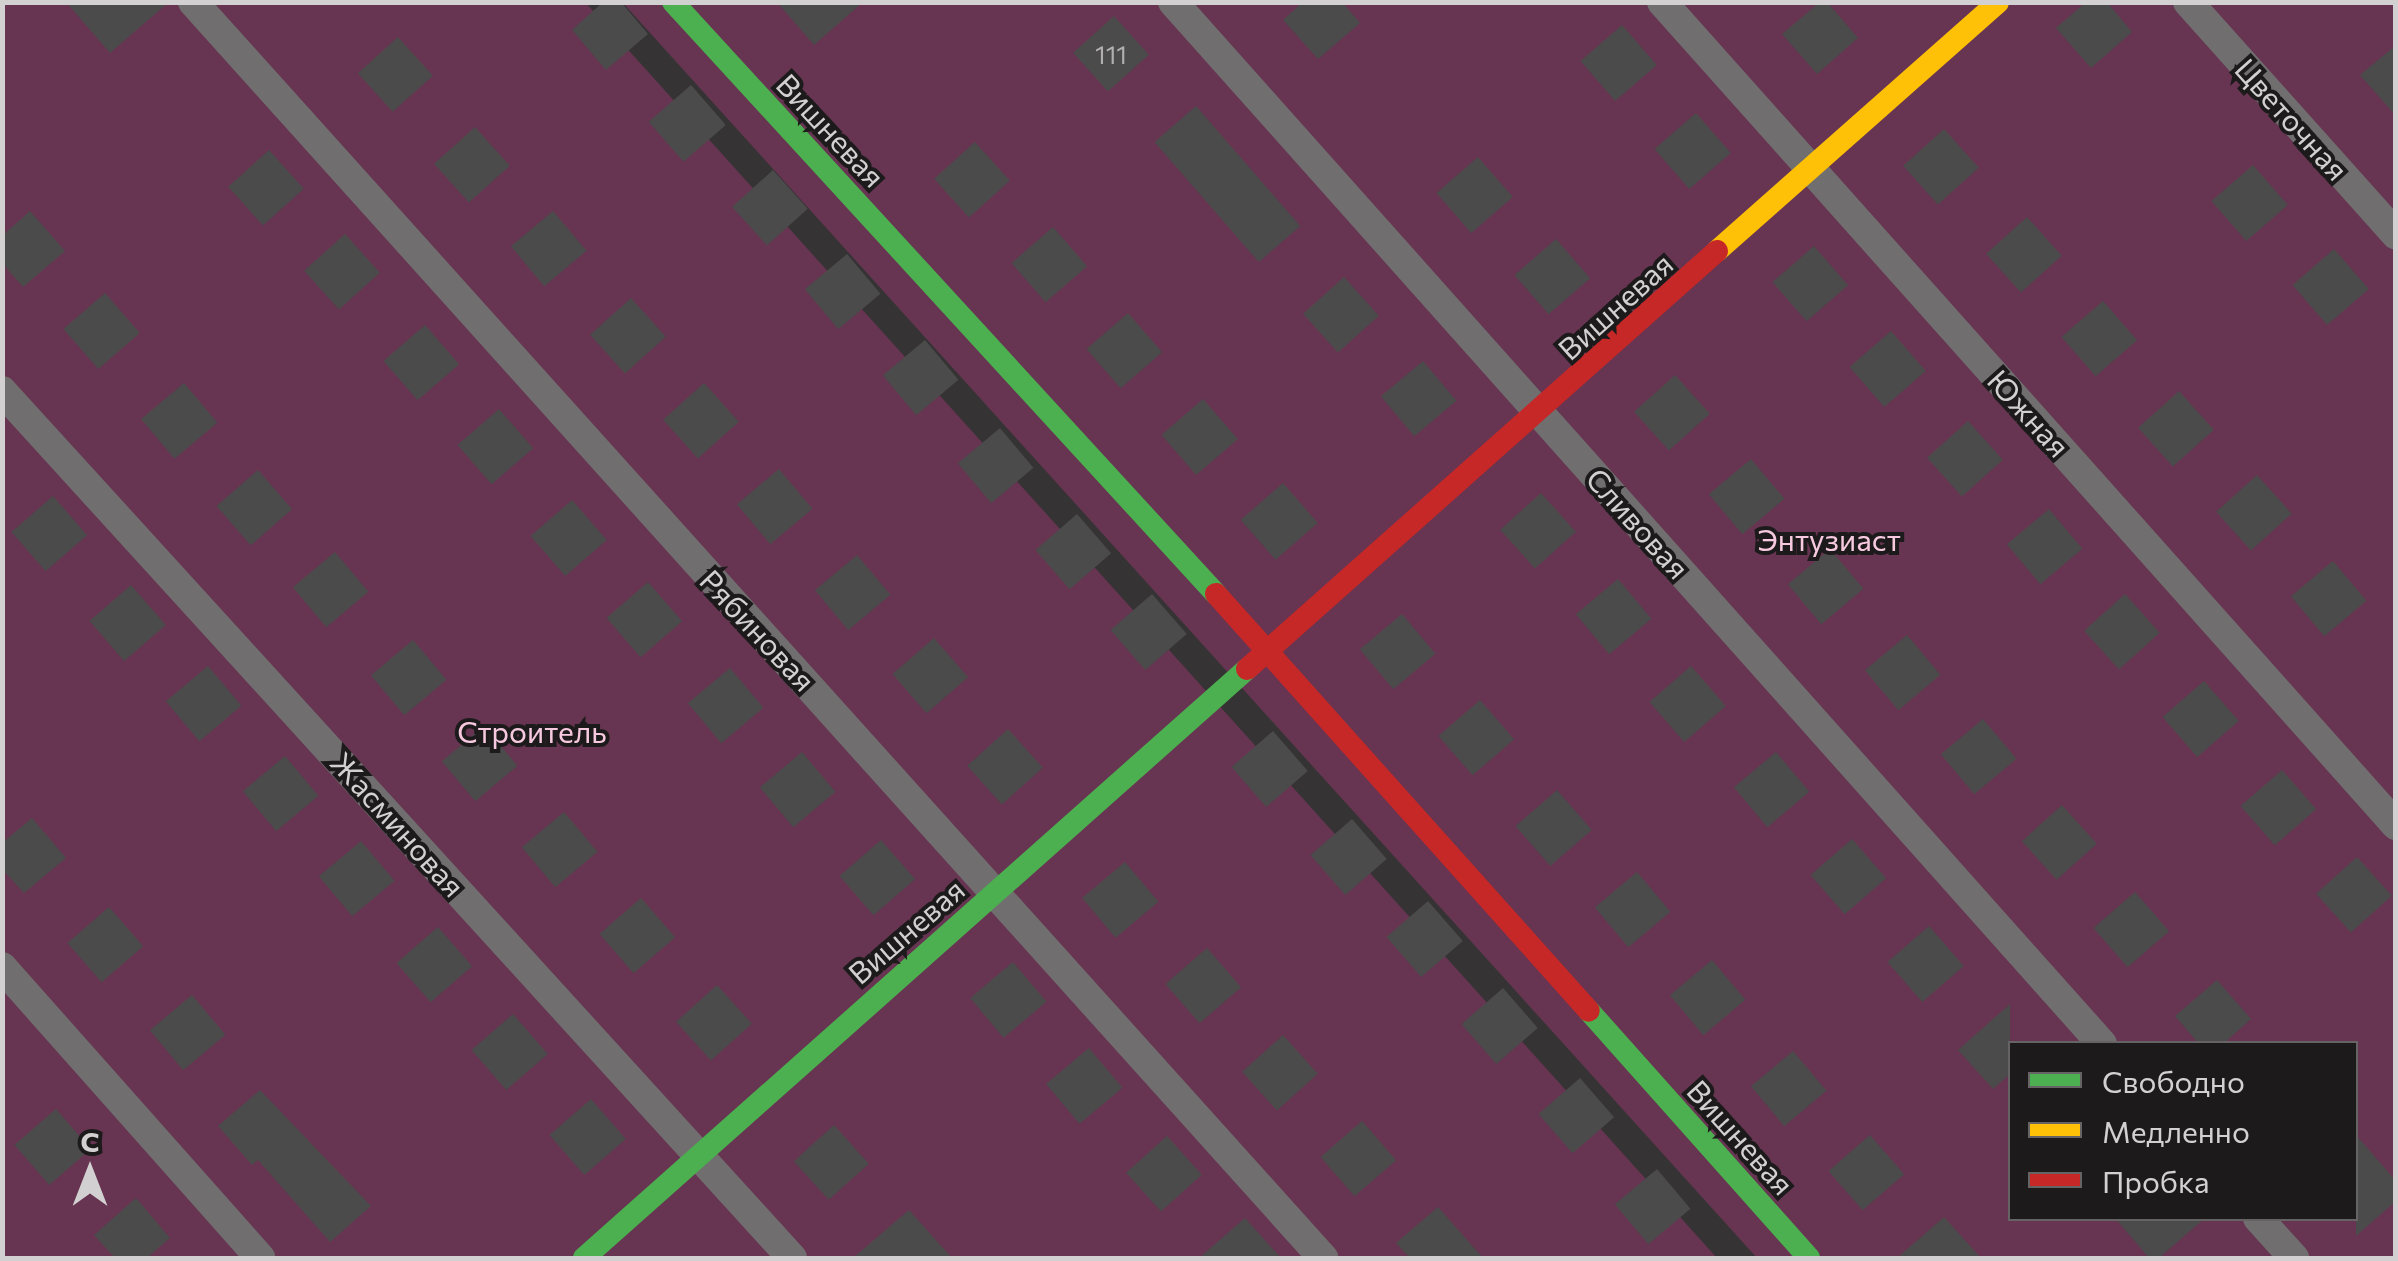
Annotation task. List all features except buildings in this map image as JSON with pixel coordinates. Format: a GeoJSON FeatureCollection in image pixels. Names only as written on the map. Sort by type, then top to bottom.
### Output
{"type":"FeatureCollection","features":[{"type":"Feature","properties":{"kind":"street","name":"Рябиновая"},"geometry":{"type":"LineString","coordinates":[[193,2],[433,276],[997,891],[1323,1258]]}},
{"type":"Feature","properties":{"kind":"street","name":"Вишневая"},"geometry":{"type":"LineString","coordinates":[[674,2],[1270,650],[1809,1258]]}},
{"type":"Feature","properties":{"kind":"street","name":"Сливовая"},"geometry":{"type":"LineString","coordinates":[[1173,2],[2099,1041]]}},
{"type":"Feature","properties":{"kind":"street","name":"Южная"},"geometry":{"type":"LineString","coordinates":[[1662,2],[2396,824]]}},
{"type":"Feature","properties":{"kind":"street","name":"Вишневая"},"geometry":{"type":"LineString","coordinates":[[584,1258],[1540,413],[1998,2]]}},
{"type":"Feature","properties":{"kind":"street","name":"Цветочная"},"geometry":{"type":"LineString","coordinates":[[2188,2],[2396,235]]}},
{"type":"Feature","properties":{"kind":"street","name":"Жасминовая"},"geometry":{"type":"LineString","coordinates":[[2,391],[792,1258]]}},
{"type":"Feature","properties":{"kind":"street"},"geometry":{"type":"LineString","coordinates":[[2,966],[260,1258]]}},
{"type":"Feature","properties":{"kind":"street"},"geometry":{"type":"LineString","coordinates":[[2261,1221],[2294,1258]]}},
{"type":"Feature","properties":{"kind":"green space","name":"Строитель"},"geometry":{"type":"Polygon","coordinates":[[[2,3],[586,3],[1717,1258],[3,1258],[2,3]]]}},
{"type":"Feature","properties":{"kind":"green space","name":"Энтузиаст"},"geometry":{"type":"Polygon","coordinates":[[[623,3],[2395,3],[2395,1258],[1757,1258],[623,3]]]}},
{"type":"Feature","properties":{"kind":"traffic: fast"},"geometry":{"type":"LineString","coordinates":[[673,2],[1216,594]]}},
{"type":"Feature","properties":{"kind":"traffic: fast"},"geometry":{"type":"LineString","coordinates":[[584,1258],[1247,669]]}},
{"type":"Feature","properties":{"kind":"traffic: fast"},"geometry":{"type":"LineString","coordinates":[[1589,1011],[1809,1258]]}},
{"type":"Feature","properties":{"kind":"traffic: slow"},"geometry":{"type":"LineString","coordinates":[[1717,251],[1998,2]]}},
{"type":"Feature","properties":{"kind":"traffic: jam"},"geometry":{"type":"LineString","coordinates":[[1247,669],[1717,251]]}},
{"type":"Feature","properties":{"kind":"traffic: jam"},"geometry":{"type":"LineString","coordinates":[[1216,594],[1589,1011]]}}]}
